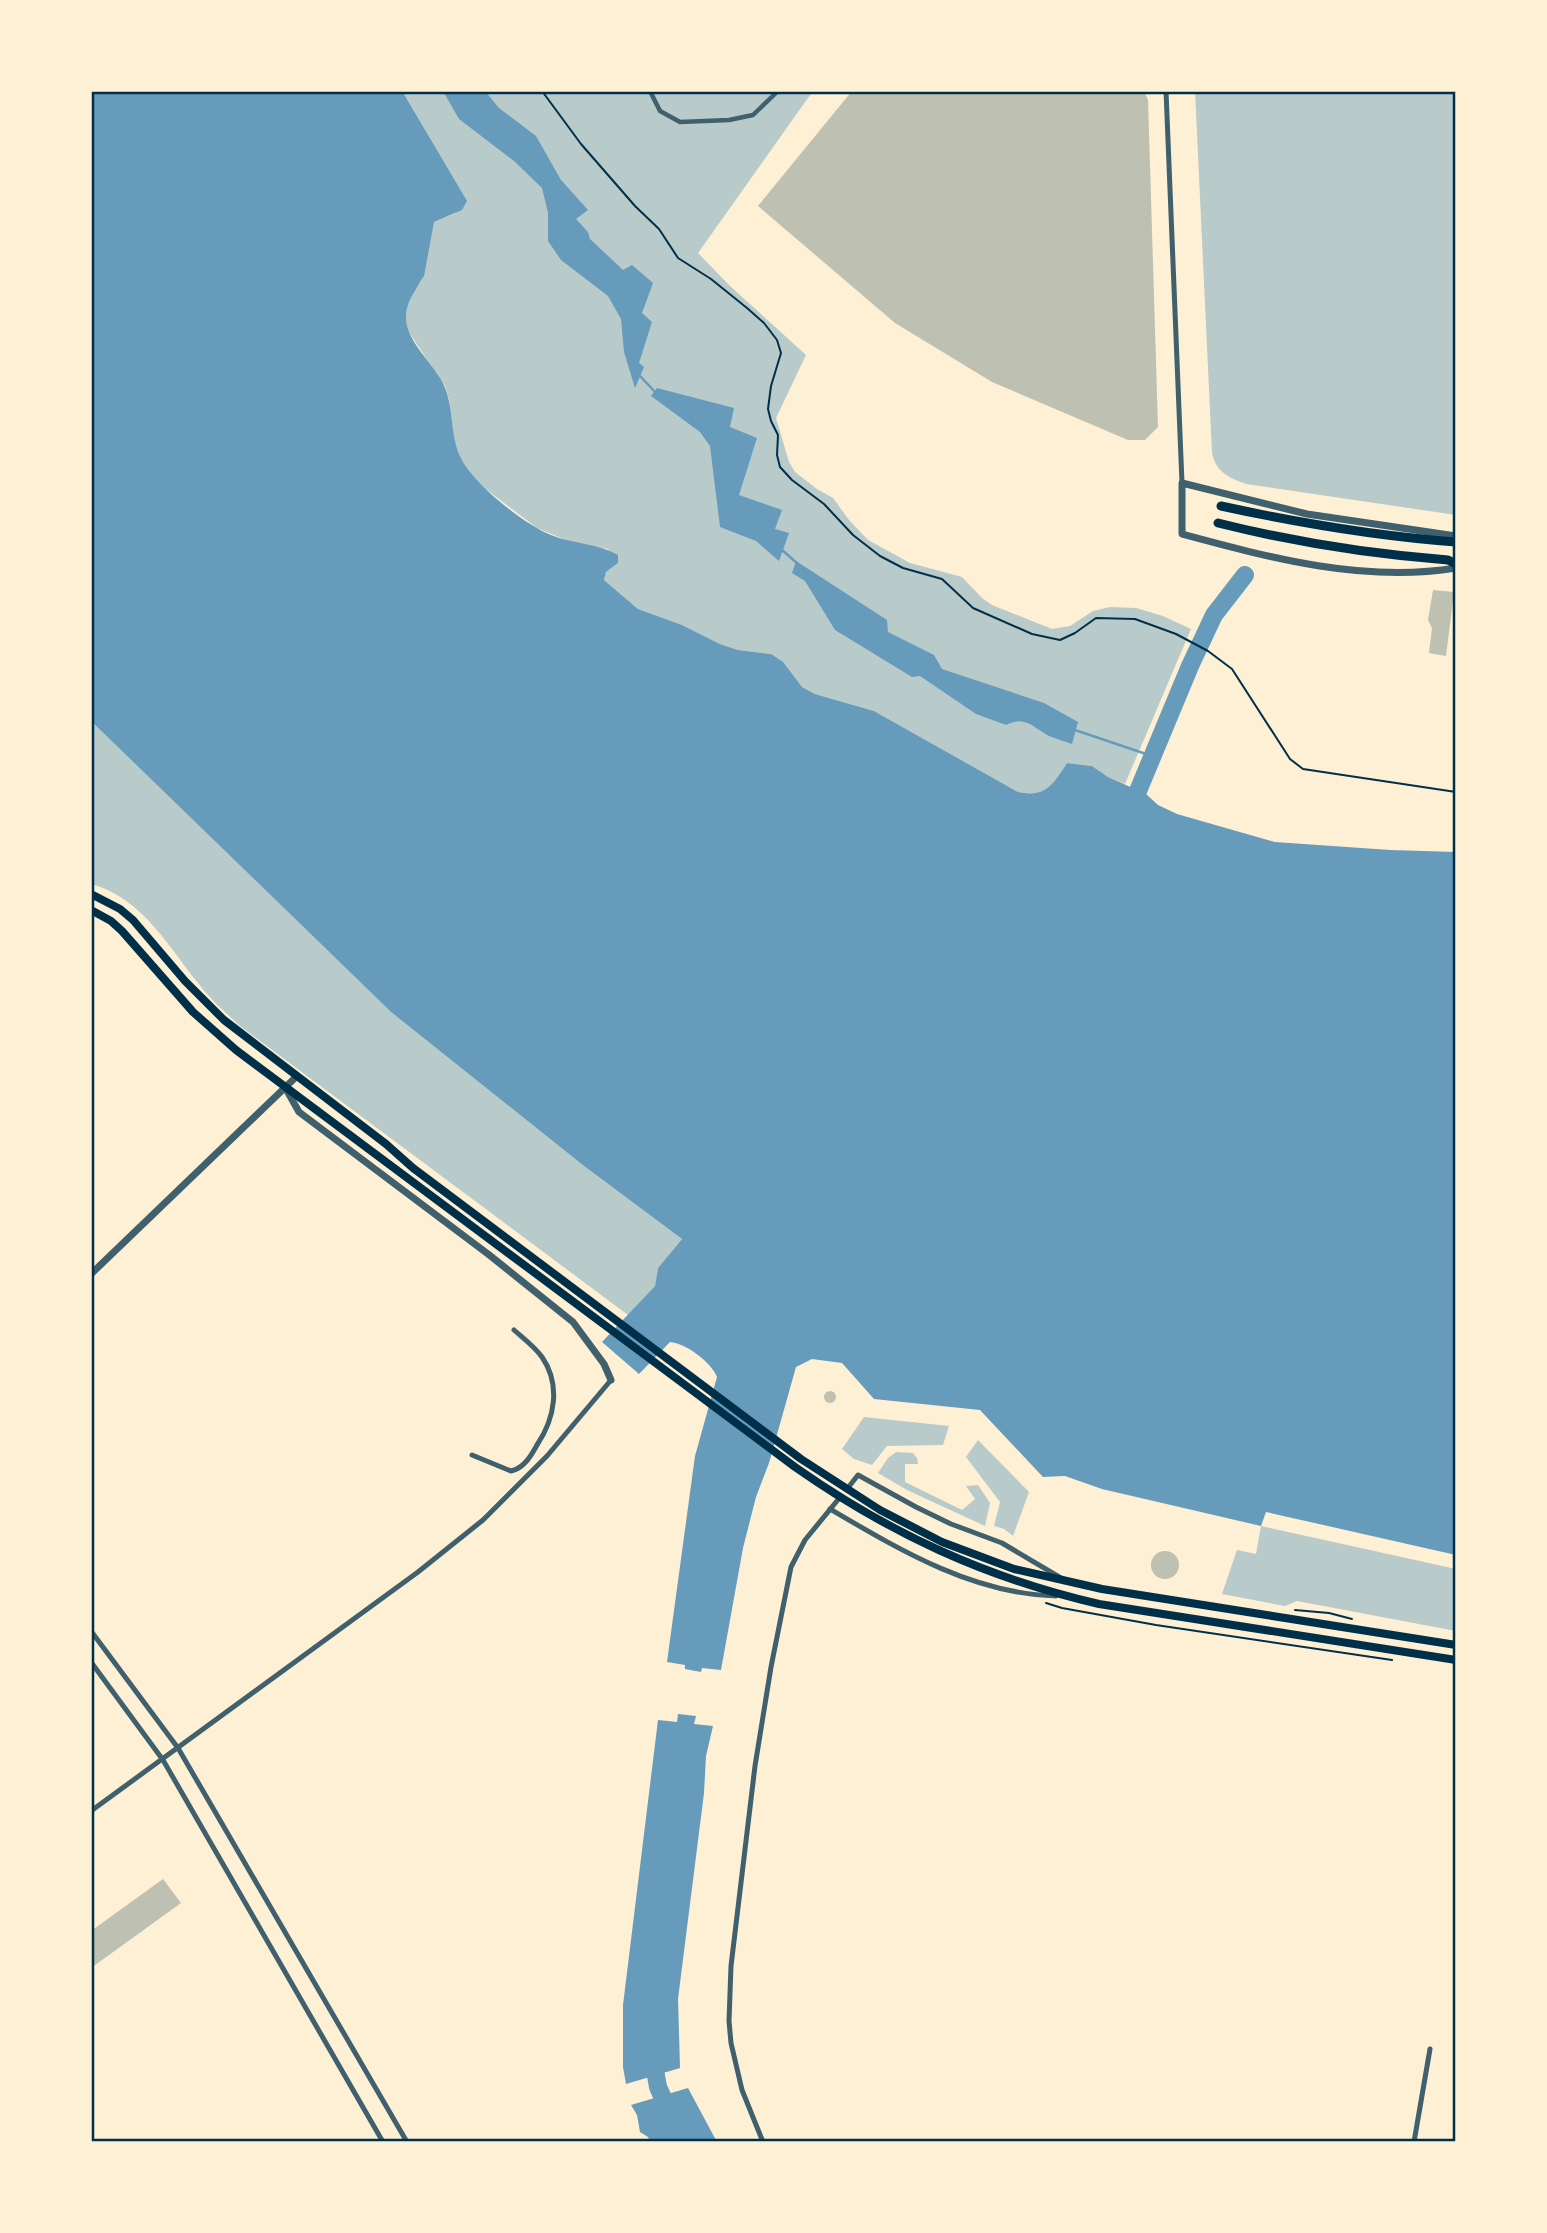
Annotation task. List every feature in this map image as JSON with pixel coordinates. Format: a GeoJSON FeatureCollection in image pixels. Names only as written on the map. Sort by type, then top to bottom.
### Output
{"type":"FeatureCollection","features":[{"type":"Feature","properties":{"kind":"main road"},"geometry":{"type":"LineString","coordinates":[[1221,506],[1329,528],[1392,537],[1453,540]]}},
{"type":"Feature","properties":{"kind":"main road"},"geometry":{"type":"LineString","coordinates":[[1218,523],[1308,543],[1453,564]]}},
{"type":"Feature","properties":{"kind":"main road"},"geometry":{"type":"LineString","coordinates":[[91,894],[120,909],[133,920],[204,1001],[246,1038],[439,1188],[827,1477],[907,1525],[976,1556],[1014,1569],[1067,1581],[1138,1596],[1456,1644]]}},
{"type":"Feature","properties":{"kind":"main road"},"geometry":{"type":"LineString","coordinates":[[91,910],[111,921],[122,931],[180,998],[214,1032],[286,1088],[821,1485],[903,1534],[972,1565],[1063,1596],[1135,1611],[1456,1660]]}},
{"type":"Feature","properties":{"kind":"street"},"geometry":{"type":"LineString","coordinates":[[650,91],[660,111],[680,122],[729,120],[753,115],[778,91]]}},
{"type":"Feature","properties":{"kind":"street"},"geometry":{"type":"LineString","coordinates":[[1166,91],[1182,534],[1259,554],[1362,571],[1416,573],[1453,564]]}},
{"type":"Feature","properties":{"kind":"street"},"geometry":{"type":"LineString","coordinates":[[1182,483],[1307,514],[1453,540]]}},
{"type":"Feature","properties":{"kind":"street"},"geometry":{"type":"LineString","coordinates":[[91,1274],[297,1076]]}},
{"type":"Feature","properties":{"kind":"street"},"geometry":{"type":"LineString","coordinates":[[91,1811],[418,1572],[483,1520],[547,1456],[611,1380],[604,1364],[573,1322],[488,1254],[299,1112],[286,1088]]}},
{"type":"Feature","properties":{"kind":"street"},"geometry":{"type":"LineString","coordinates":[[472,1455],[511,1471],[516,1470],[524,1465],[549,1422],[555,1402],[552,1377],[541,1356],[514,1330]]}},
{"type":"Feature","properties":{"kind":"street"},"geometry":{"type":"LineString","coordinates":[[763,2142],[742,2090],[731,2043],[729,1996],[762,1716],[787,1578],[800,1548],[858,1475],[928,1513],[1002,1544],[1067,1581]]}},
{"type":"Feature","properties":{"kind":"street"},"geometry":{"type":"LineString","coordinates":[[830,1508],[897,1546],[967,1579],[1025,1594],[1063,1596]]}},
{"type":"Feature","properties":{"kind":"street"},"geometry":{"type":"LineString","coordinates":[[91,1630],[178,1748],[407,2142]]}},
{"type":"Feature","properties":{"kind":"street"},"geometry":{"type":"LineString","coordinates":[[91,1662],[163,1760],[383,2142]]}},
{"type":"Feature","properties":{"kind":"street"},"geometry":{"type":"LineString","coordinates":[[1414,2142],[1430,2049]]}},
{"type":"Feature","properties":{"kind":"path"},"geometry":{"type":"LineString","coordinates":[[542,91],[582,144],[635,206],[659,229],[678,258],[711,279],[747,308],[764,323],[777,340],[781,353],[771,386],[768,409],[778,435],[777,455],[780,467],[792,480],[836,514],[853,535],[891,562],[948,582],[958,596],[973,608],[1032,634],[1060,640],[1096,618],[1117,617],[1135,619],[1176,634],[1208,651],[1232,669],[1290,759],[1304,769],[1456,792]]}},
{"type":"Feature","properties":{"kind":"path"},"geometry":{"type":"LineString","coordinates":[[1039,1601],[1062,1608],[1156,1625],[1401,1661]]}},
{"type":"Feature","properties":{"kind":"shaded area"},"geometry":{"type":"Polygon","coordinates":[[[402,91],[813,91],[698,253],[806,355],[776,418],[789,462],[795,472],[833,498],[868,540],[910,563],[962,577],[992,605],[1052,629],[1070,626],[1093,611],[1110,607],[1136,608],[1163,616],[1191,629],[1125,784],[1092,766],[1067,763],[1048,788],[1036,793],[1018,792],[874,711],[815,694],[802,687],[771,654],[738,650],[720,644],[682,625],[638,609],[604,580],[606,572],[618,563],[608,549],[571,542],[537,528],[483,487],[471,475],[460,457],[454,440],[445,386],[408,331],[405,319],[407,303],[419,281],[434,222],[456,213],[402,91]]]}},
{"type":"Feature","properties":{"kind":"shaded area"},"geometry":{"type":"Polygon","coordinates":[[[1195,91],[1456,91],[1456,515],[1246,484],[1220,470],[1212,453],[1195,91]]]}},
{"type":"Feature","properties":{"kind":"shaded area"},"geometry":{"type":"Polygon","coordinates":[[[91,721],[391,1012],[584,1166],[682,1239],[658,1268],[655,1286],[628,1315],[240,1026],[213,1000],[143,915],[111,891],[91,884],[91,721]]]}},
{"type":"Feature","properties":{"kind":"shaded area"},"geometry":{"type":"Polygon","coordinates":[[[864,1417],[949,1426],[943,1445],[887,1446],[872,1465],[854,1459],[842,1449],[864,1417]]]}},
{"type":"Feature","properties":{"kind":"shaded area"},"geometry":{"type":"Polygon","coordinates":[[[978,1440],[1029,1492],[1013,1536],[994,1526],[1000,1502],[966,1457],[978,1440]]]}},
{"type":"Feature","properties":{"kind":"shaded area"},"geometry":{"type":"Polygon","coordinates":[[[896,1452],[913,1453],[917,1458],[918,1464],[905,1464],[905,1482],[962,1510],[975,1499],[966,1486],[978,1485],[990,1503],[985,1526],[907,1490],[878,1473],[888,1458],[896,1452]]]}},
{"type":"Feature","properties":{"kind":"shaded area"},"geometry":{"type":"Polygon","coordinates":[[[1261,1526],[1456,1569],[1456,1631],[1297,1601],[1285,1606],[1222,1594],[1237,1550],[1256,1554],[1261,1526]]]}},
{"type":"Feature","properties":{"kind":"water"},"geometry":{"type":"Polygon","coordinates":[[[91,91],[402,91],[467,201],[462,210],[434,222],[424,276],[407,307],[406,318],[412,339],[445,388],[455,440],[462,460],[489,492],[528,523],[551,535],[602,548],[618,555],[618,563],[606,572],[604,580],[638,609],[682,625],[720,644],[738,650],[771,654],[783,662],[802,687],[815,694],[874,711],[1018,792],[1036,793],[1048,788],[1067,763],[1092,766],[1108,777],[1146,794],[1158,805],[1177,814],[1275,842],[1456,852],[1456,1555],[1266,1512],[1261,1526],[1102,1489],[1065,1476],[1043,1477],[980,1410],[874,1399],[842,1363],[812,1359],[796,1367],[769,1463],[756,1497],[743,1548],[721,1670],[702,1668],[701,1672],[685,1669],[685,1665],[667,1662],[695,1456],[717,1377],[704,1360],[676,1343],[670,1342],[639,1374],[602,1342],[655,1286],[658,1268],[682,1239],[584,1166],[391,1012],[91,721],[91,91]]]}},
{"type":"Feature","properties":{"kind":"water"},"geometry":{"type":"Polygon","coordinates":[[[443,91],[485,91],[499,108],[536,136],[561,180],[588,210],[576,219],[588,232],[590,239],[623,270],[632,265],[653,283],[642,313],[652,322],[639,363],[644,367],[635,388],[624,352],[621,319],[608,296],[561,260],[548,241],[548,213],[542,188],[514,161],[459,119],[443,91]]]}},
{"type":"Feature","properties":{"kind":"water"},"geometry":{"type":"Polygon","coordinates":[[[657,388],[734,408],[730,427],[757,438],[739,495],[782,510],[775,529],[789,533],[779,561],[756,541],[720,527],[710,446],[700,432],[651,396],[657,388]]]}},
{"type":"Feature","properties":{"kind":"water"},"geometry":{"type":"Polygon","coordinates":[[[796,561],[887,620],[888,632],[934,655],[942,669],[1044,703],[1078,722],[1072,744],[1049,736],[1024,722],[1006,725],[976,714],[920,676],[912,677],[835,630],[805,581],[792,573],[796,561]]]}},
{"type":"Feature","properties":{"kind":"water"},"geometry":{"type":"Polygon","coordinates":[[[678,1714],[696,1716],[694,1724],[713,1726],[706,1756],[704,1793],[678,1999],[680,2068],[626,2084],[623,2067],[623,2005],[658,1720],[677,1722],[678,1714]]]}},
{"type":"Feature","properties":{"kind":"water"},"geometry":{"type":"Polygon","coordinates":[[[688,2088],[717,2142],[650,2142],[648,2137],[640,2132],[637,2115],[631,2105],[688,2088]]]}},
{"type":"Feature","properties":{"kind":"building"},"geometry":{"type":"Polygon","coordinates":[[[852,91],[1144,91],[1148,100],[1158,427],[1145,440],[1128,440],[992,382],[895,323],[758,206],[852,91]]]}},
{"type":"Feature","properties":{"kind":"building"},"geometry":{"type":"Polygon","coordinates":[[[1433,590],[1454,592],[1446,656],[1429,653],[1432,628],[1428,620],[1433,590]]]}},
{"type":"Feature","properties":{"kind":"building"},"geometry":{"type":"Polygon","coordinates":[[[825,1392],[835,1392],[835,1402],[825,1402],[825,1392]]]}},
{"type":"Feature","properties":{"kind":"building"},"geometry":{"type":"Polygon","coordinates":[[[1165,1551],[1175,1555],[1179,1565],[1175,1575],[1165,1579],[1155,1575],[1151,1565],[1155,1555],[1165,1551]]]}},
{"type":"Feature","properties":{"kind":"building"},"geometry":{"type":"Polygon","coordinates":[[[163,1879],[181,1903],[91,1968],[91,1931],[163,1879]]]}},
{"type":"Feature","properties":{"kind":"waterway"},"geometry":{"type":"LineString","coordinates":[[640,376],[657,394]]}},
{"type":"Feature","properties":{"kind":"waterway"},"geometry":{"type":"LineString","coordinates":[[782,550],[798,564]]}},
{"type":"Feature","properties":{"kind":"waterway"},"geometry":{"type":"LineString","coordinates":[[1138,791],[1214,615],[1245,575]]}},
{"type":"Feature","properties":{"kind":"waterway"},"geometry":{"type":"LineString","coordinates":[[1072,729],[1152,756]]}},
{"type":"Feature","properties":{"kind":"waterway"},"geometry":{"type":"LineString","coordinates":[[652,2053],[658,2087],[683,2142]]}}]}
